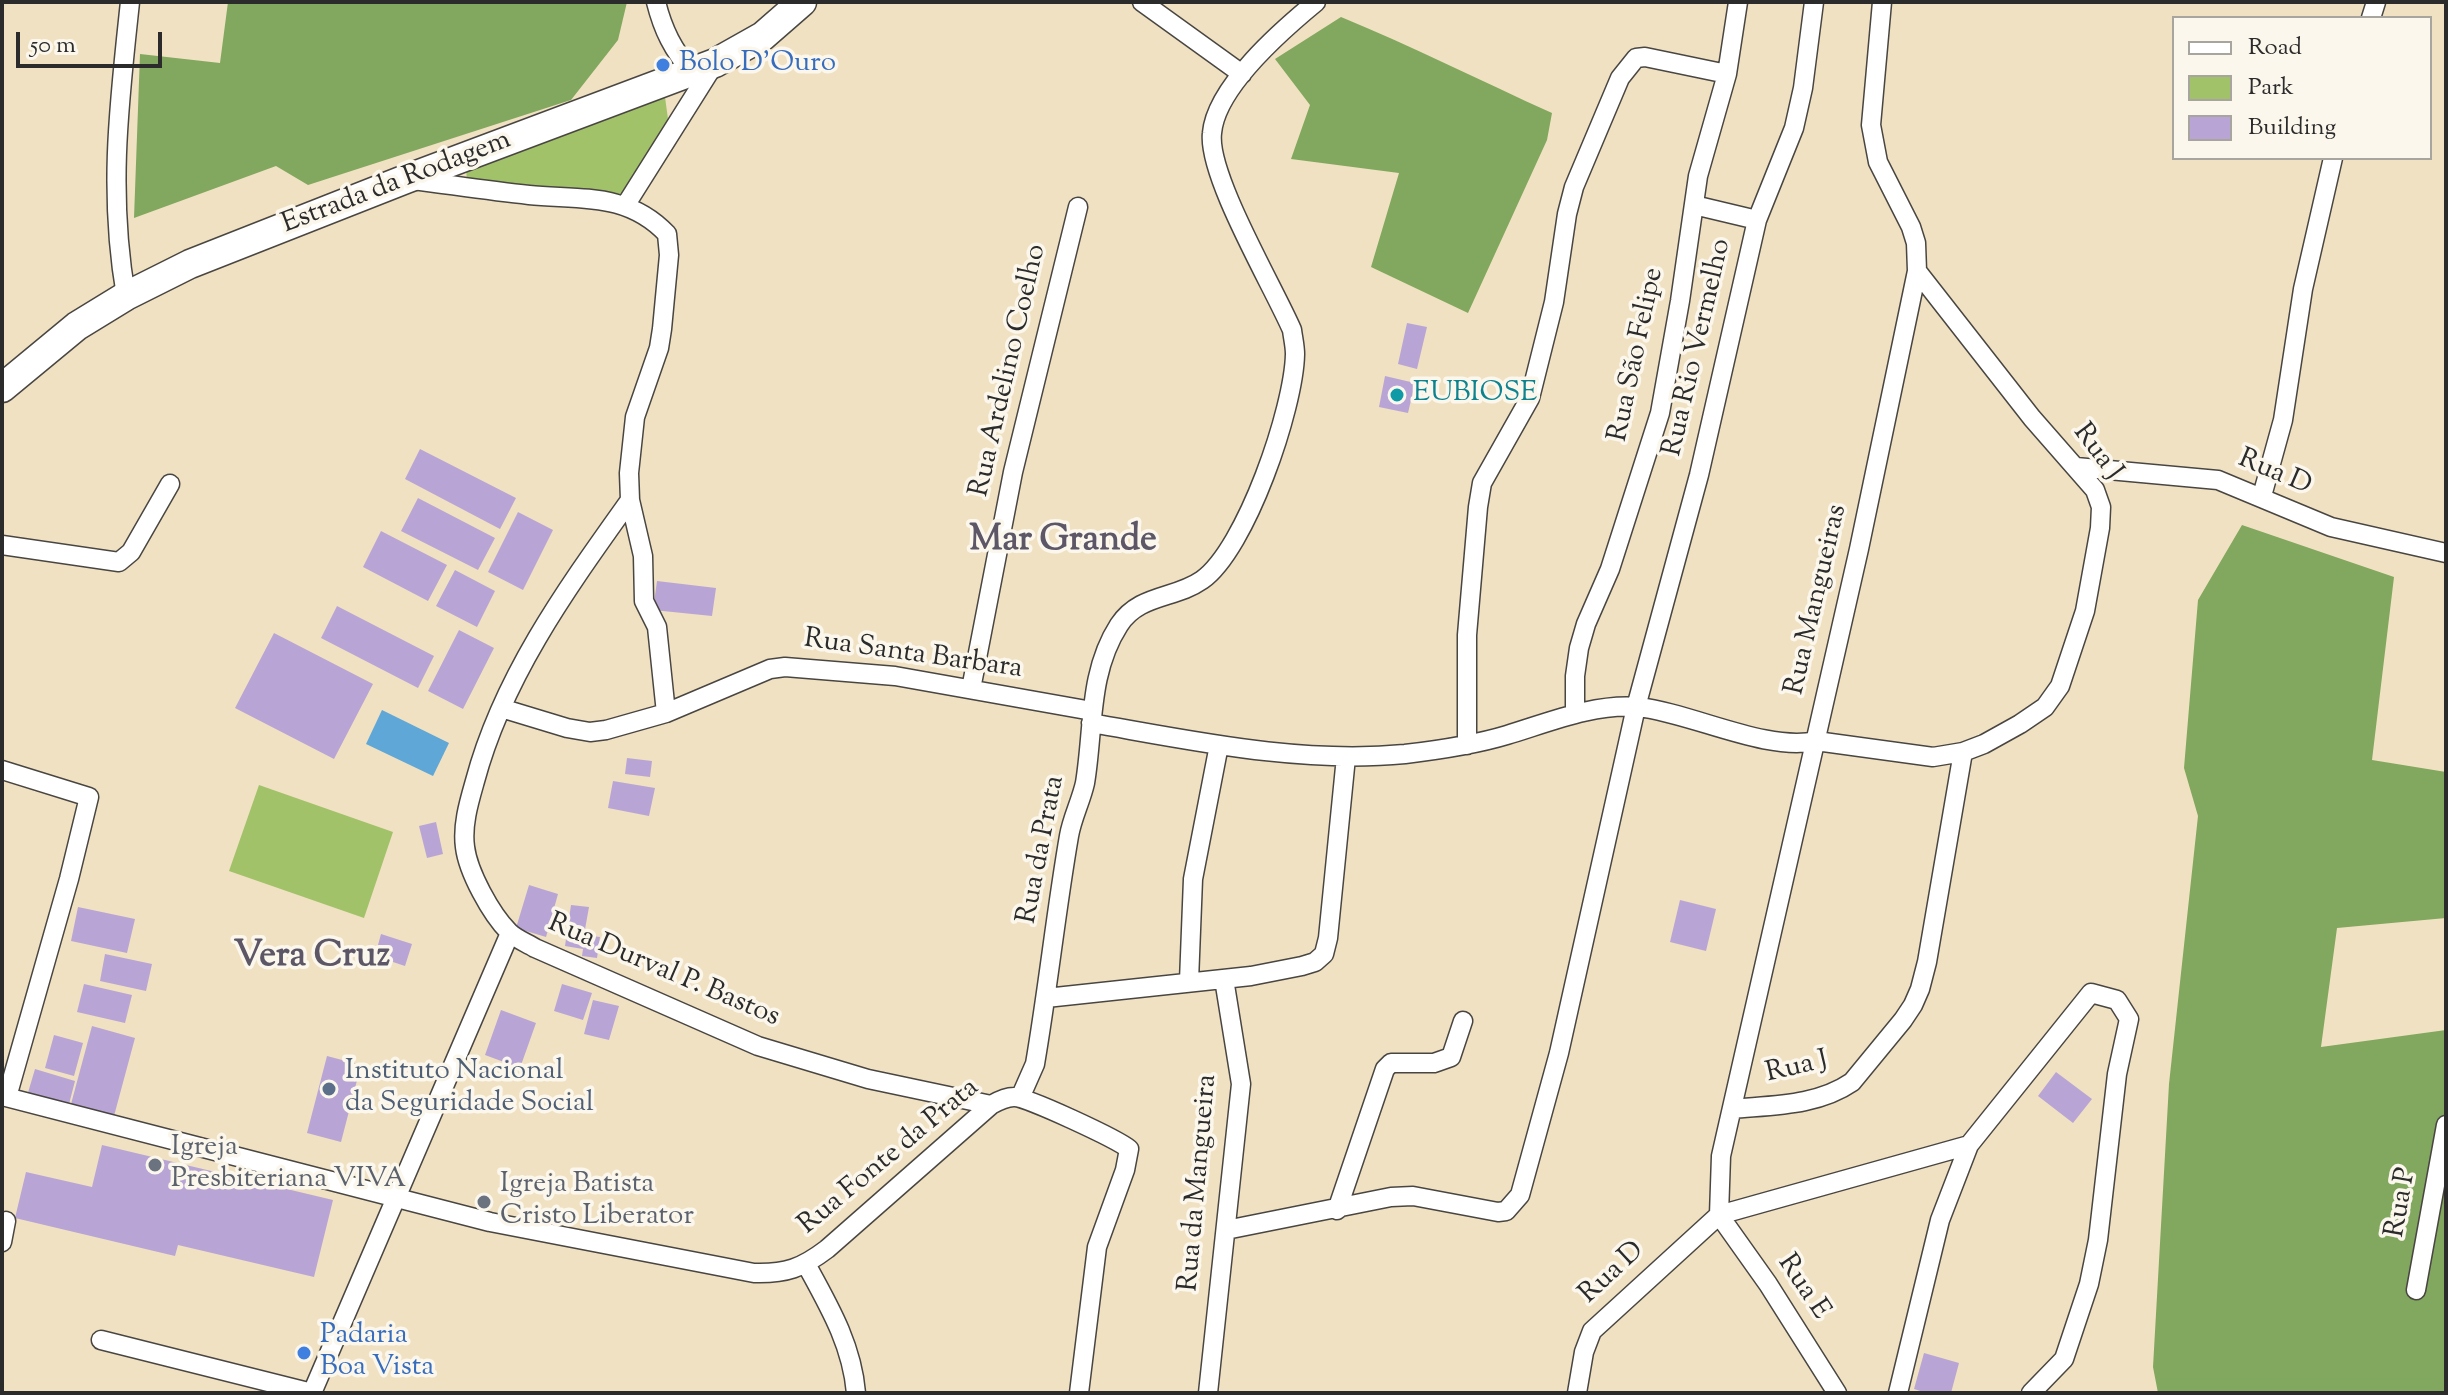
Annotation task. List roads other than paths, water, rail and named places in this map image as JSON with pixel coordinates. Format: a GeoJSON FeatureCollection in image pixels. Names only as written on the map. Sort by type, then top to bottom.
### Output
{"type":"FeatureCollection","features":[{"type":"Feature","properties":{"kind":"main road","name":"Estrada da Rodagem"},"geometry":{"type":"LineString","coordinates":[[2,388],[77,326],[126,296],[190,264],[704,67],[763,36],[802,2]]}},
{"type":"Feature","properties":{"kind":"street"},"geometry":{"type":"LineString","coordinates":[[126,296],[119,256],[114,160],[130,2]]}},
{"type":"Feature","properties":{"kind":"street"},"geometry":{"type":"LineString","coordinates":[[625,206],[704,67],[675,52],[662,26],[656,2]]}},
{"type":"Feature","properties":{"kind":"street"},"geometry":{"type":"LineString","coordinates":[[1142,2],[1242,74]]}},
{"type":"Feature","properties":{"kind":"street","name":"Rua da Prata"},"geometry":{"type":"LineString","coordinates":[[1046,998],[1068,842],[1085,784],[1099,666],[1119,625],[1131,609],[1192,586],[1216,568],[1258,496],[1289,392],[1295,353],[1292,330],[1230,200],[1213,153],[1211,135],[1214,121],[1242,74],[1261,51],[1316,2]]}},
{"type":"Feature","properties":{"kind":"street","name":"Rua São Felipe"},"geometry":{"type":"LineString","coordinates":[[1575,713],[1579,648],[1610,569],[1660,413],[1701,164],[1727,74],[1738,2]]}},
{"type":"Feature","properties":{"kind":"street","name":"Rua Rio Vermelho"},"geometry":{"type":"LineString","coordinates":[[1337,1210],[1391,1197],[1413,1196],[1488,1211],[1506,1211],[1514,1205],[1525,1185],[1591,918],[1636,707],[1699,475],[1757,220],[1794,128],[1803,88],[1814,2]]}},
{"type":"Feature","properties":{"kind":"street","name":"Rua Mangueiras"},"geometry":{"type":"LineString","coordinates":[[1719,1215],[1721,1156],[1859,549],[1917,271],[1916,243],[1911,227],[1878,162],[1871,125],[1871,97],[1882,2]]}},
{"type":"Feature","properties":{"kind":"street"},"geometry":{"type":"LineString","coordinates":[[1467,745],[1467,635],[1480,494],[1487,472],[1524,411],[1536,378],[1554,302],[1569,203],[1580,170],[1620,78],[1636,58],[1645,57],[1727,74]]}},
{"type":"Feature","properties":{"kind":"street"},"geometry":{"type":"LineString","coordinates":[[2262,496],[2283,420],[2303,289],[2333,160]]}},
{"type":"Feature","properties":{"kind":"street"},"geometry":{"type":"LineString","coordinates":[[406,179],[528,195],[598,198],[625,206],[667,234],[669,255],[659,348],[635,417],[631,442],[630,500],[643,556],[644,601],[659,638],[666,713]]}},
{"type":"Feature","properties":{"kind":"street"},"geometry":{"type":"LineString","coordinates":[[1694,205],[1757,220]]}},
{"type":"Feature","properties":{"kind":"street","name":"Rua Ardelino Coelho"},"geometry":{"type":"LineString","coordinates":[[971,689],[1013,472],[1078,207]]}},
{"type":"Feature","properties":{"kind":"street","name":"Rua J"},"geometry":{"type":"LineString","coordinates":[[1636,707],[1703,721],[1781,744],[1816,741],[1933,757],[1963,752],[2020,724],[2045,707],[2060,686],[2085,611],[2101,507],[2095,490],[2032,418],[1917,271]]}},
{"type":"Feature","properties":{"kind":"street","name":"Rua D"},"geometry":{"type":"LineString","coordinates":[[2076,467],[2218,480],[2331,527],[2446,553]]}},
{"type":"Feature","properties":{"kind":"street"},"geometry":{"type":"LineString","coordinates":[[2,545],[119,562],[131,552],[170,484]]}},
{"type":"Feature","properties":{"kind":"street","name":"Rua Durval P. Bastos"},"geometry":{"type":"LineString","coordinates":[[630,500],[538,637],[501,708],[481,759],[466,818],[465,847],[474,877],[510,933],[594,976],[758,1046],[868,1079],[991,1105]]}},
{"type":"Feature","properties":{"kind":"street","name":"Rua Santa Barbara"},"geometry":{"type":"LineString","coordinates":[[501,708],[567,728],[590,732],[606,730],[666,713],[770,669],[785,667],[895,676],[971,689],[1257,752],[1346,757],[1406,754],[1467,745],[1506,736],[1575,713],[1636,707]]}},
{"type":"Feature","properties":{"kind":"street"},"geometry":{"type":"LineString","coordinates":[[1189,981],[1193,879],[1219,745]]}},
{"type":"Feature","properties":{"kind":"street","name":"Rua J"},"geometry":{"type":"LineString","coordinates":[[1732,1109],[1809,1101],[1839,1091],[1852,1082],[1913,1005],[1927,962],[1963,752]]}},
{"type":"Feature","properties":{"kind":"street"},"geometry":{"type":"LineString","coordinates":[[1046,998],[1224,979],[1315,962],[1324,954],[1328,938],[1346,757]]}},
{"type":"Feature","properties":{"kind":"street"},"geometry":{"type":"LineString","coordinates":[[2,770],[89,797],[69,879],[5,1096]]}},
{"type":"Feature","properties":{"kind":"street"},"geometry":{"type":"LineString","coordinates":[[101,1340],[312,1393],[510,933]]}},
{"type":"Feature","properties":{"kind":"street","name":"Rua da Mangueira"},"geometry":{"type":"LineString","coordinates":[[1208,1393],[1241,1084],[1224,979]]}},
{"type":"Feature","properties":{"kind":"street"},"geometry":{"type":"LineString","coordinates":[[1898,1393],[1940,1220],[1969,1145],[2091,993],[2117,1000],[2129,1019],[2117,1074],[2098,1240],[2089,1284],[2064,1359],[2031,1393]]}},
{"type":"Feature","properties":{"kind":"street","name":"Rua Fonte da Prata"},"geometry":{"type":"LineString","coordinates":[[1020,1098],[1035,1064],[1046,998]]}},
{"type":"Feature","properties":{"kind":"street"},"geometry":{"type":"LineString","coordinates":[[1226,1230],[1337,1210],[1385,1069],[1391,1063],[1434,1063],[1451,1057],[1463,1021]]}},
{"type":"Feature","properties":{"kind":"street","name":"Rua Fonte da Prata"},"geometry":{"type":"LineString","coordinates":[[5,1096],[490,1222],[754,1273],[774,1273],[806,1264],[991,1105],[1003,1099],[1020,1098],[1114,1139],[1129,1149],[1125,1170],[1097,1247],[1079,1393]]}},
{"type":"Feature","properties":{"kind":"street","name":"Rua P"},"geometry":{"type":"LineString","coordinates":[[2416,1290],[2446,1125]]}},
{"type":"Feature","properties":{"kind":"street"},"geometry":{"type":"LineString","coordinates":[[1719,1215],[1969,1145]]}},
{"type":"Feature","properties":{"kind":"street","name":"Rua D"},"geometry":{"type":"LineString","coordinates":[[1577,1393],[1584,1352],[1592,1331],[1719,1215]]}},
{"type":"Feature","properties":{"kind":"street","name":"Rua E"},"geometry":{"type":"LineString","coordinates":[[1719,1215],[1768,1284],[1837,1393]]}},
{"type":"Feature","properties":{"kind":"street"},"geometry":{"type":"LineString","coordinates":[[2,1242],[6,1221]]}},
{"type":"Feature","properties":{"kind":"street"},"geometry":{"type":"LineString","coordinates":[[806,1264],[846,1342],[854,1370],[856,1393]]}},
{"type":"Feature","properties":{"kind":"water"},"geometry":{"type":"Polygon","coordinates":[[[382,710],[449,743],[433,776],[366,744],[382,710]]]}},
{"type":"Feature","properties":{"kind":"place","name":"Bolo D'Ouro"},"geometry":{"type":"Point","coordinates":[663,65]}},
{"type":"Feature","properties":{"kind":"place","name":"EUBIOSE"},"geometry":{"type":"Point","coordinates":[1397,395]}},
{"type":"Feature","properties":{"kind":"place","name":"Instituto Nacional da Seguridade Social"},"geometry":{"type":"Point","coordinates":[329,1089]}},
{"type":"Feature","properties":{"kind":"place","name":"Igreja Presbiteriana VIVA"},"geometry":{"type":"Point","coordinates":[155,1165]}},
{"type":"Feature","properties":{"kind":"place","name":"Igreja Batista Cristo Liberator"},"geometry":{"type":"Point","coordinates":[484,1202]}},
{"type":"Feature","properties":{"kind":"place","name":"Padaria Boa Vista"},"geometry":{"type":"Point","coordinates":[304,1353]}},
{"type":"Feature","properties":{"kind":"district","name":"Mar Grande"},"geometry":{"type":"Point","coordinates":[1063,543]}},
{"type":"Feature","properties":{"kind":"district","name":"Vera Cruz"},"geometry":{"type":"Point","coordinates":[312,959]}}]}
